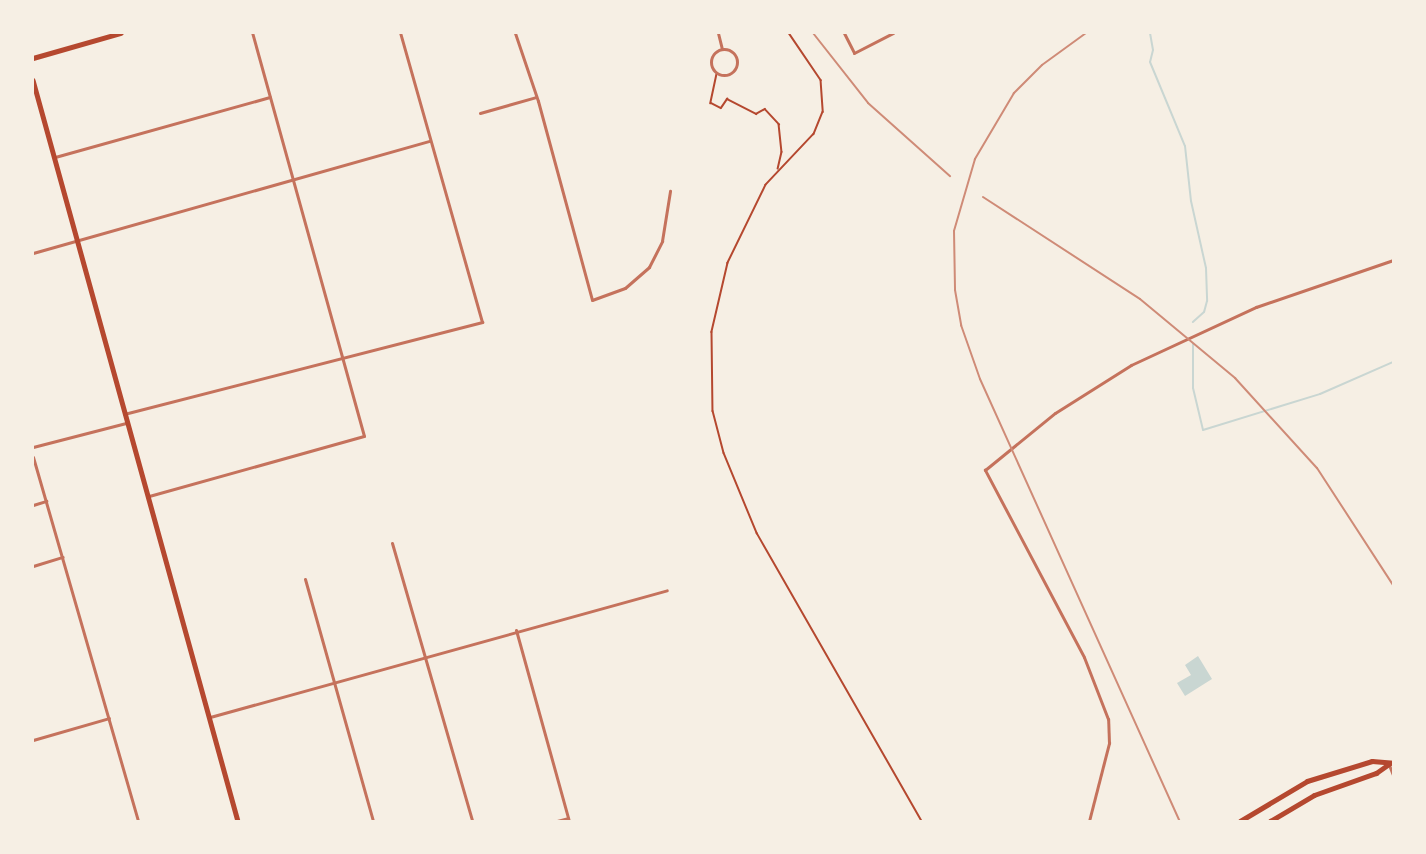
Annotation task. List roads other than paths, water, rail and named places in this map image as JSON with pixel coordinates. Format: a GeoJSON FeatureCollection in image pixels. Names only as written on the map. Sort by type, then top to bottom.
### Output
{"type":"FeatureCollection","features":[{"type":"Feature","properties":{"kind":"main road"},"geometry":{"type":"LineString","coordinates":[[33,58],[121,33]]}},
{"type":"Feature","properties":{"kind":"main road"},"geometry":{"type":"LineString","coordinates":[[33,80],[126,423],[238,821]]}},
{"type":"Feature","properties":{"kind":"main road"},"geometry":{"type":"LineString","coordinates":[[1240,821],[1308,781],[1372,761],[1391,763]]}},
{"type":"Feature","properties":{"kind":"main road"},"geometry":{"type":"LineString","coordinates":[[1270,821],[1314,795],[1376,773],[1391,763]]}},
{"type":"Feature","properties":{"kind":"street"},"geometry":{"type":"LineString","coordinates":[[147,497],[364,436],[252,33]]}},
{"type":"Feature","properties":{"kind":"street"},"geometry":{"type":"LineString","coordinates":[[124,414],[482,322],[400,33]]}},
{"type":"Feature","properties":{"kind":"street"},"geometry":{"type":"LineString","coordinates":[[515,33],[536,97],[592,300],[625,288],[649,267],[662,241],[670,191]]}},
{"type":"Feature","properties":{"kind":"street"},"geometry":{"type":"LineString","coordinates":[[718,33],[722,49]]}},
{"type":"Feature","properties":{"kind":"street"},"geometry":{"type":"LineString","coordinates":[[844,33],[854,53],[893,33]]}},
{"type":"Feature","properties":{"kind":"street"},"geometry":{"type":"LineString","coordinates":[[722,49],[731,51],[737,62],[730,74],[717,74],[711,59],[722,49]]}},
{"type":"Feature","properties":{"kind":"street"},"geometry":{"type":"LineString","coordinates":[[53,158],[270,97]]}},
{"type":"Feature","properties":{"kind":"street"},"geometry":{"type":"LineString","coordinates":[[480,113],[536,97]]}},
{"type":"Feature","properties":{"kind":"street"},"geometry":{"type":"LineString","coordinates":[[33,253],[430,141]]}},
{"type":"Feature","properties":{"kind":"street"},"geometry":{"type":"LineString","coordinates":[[1089,821],[1109,743],[1108,719],[1084,657],[985,470],[1092,387],[1247,312],[1393,260]]}},
{"type":"Feature","properties":{"kind":"street"},"geometry":{"type":"LineString","coordinates":[[33,447],[126,423]]}},
{"type":"Feature","properties":{"kind":"street"},"geometry":{"type":"LineString","coordinates":[[33,457],[138,821]]}},
{"type":"Feature","properties":{"kind":"street"},"geometry":{"type":"LineString","coordinates":[[33,505],[46,501]]}},
{"type":"Feature","properties":{"kind":"street"},"geometry":{"type":"LineString","coordinates":[[392,543],[472,821]]}},
{"type":"Feature","properties":{"kind":"street"},"geometry":{"type":"LineString","coordinates":[[33,566],[63,557]]}},
{"type":"Feature","properties":{"kind":"street"},"geometry":{"type":"LineString","coordinates":[[305,579],[374,821]]}},
{"type":"Feature","properties":{"kind":"street"},"geometry":{"type":"LineString","coordinates":[[210,717],[424,654],[668,590]]}},
{"type":"Feature","properties":{"kind":"street"},"geometry":{"type":"LineString","coordinates":[[516,630],[569,819],[557,821]]}},
{"type":"Feature","properties":{"kind":"street"},"geometry":{"type":"LineString","coordinates":[[33,740],[110,718]]}},
{"type":"Feature","properties":{"kind":"street"},"geometry":{"type":"LineString","coordinates":[[1391,763],[1393,775]]}},
{"type":"Feature","properties":{"kind":"waterway"},"geometry":{"type":"LineString","coordinates":[[1150,33],[1153,50],[1150,62],[1185,146],[1191,201],[1206,268],[1207,301],[1204,312],[1193,322]]}},
{"type":"Feature","properties":{"kind":"waterway"},"geometry":{"type":"LineString","coordinates":[[1193,344],[1193,388],[1203,430],[1320,394],[1393,362]]}},
{"type":"Feature","properties":{"kind":"railway"},"geometry":{"type":"LineString","coordinates":[[813,33],[868,103],[950,176]]}},
{"type":"Feature","properties":{"kind":"railway"},"geometry":{"type":"LineString","coordinates":[[1086,33],[1042,65],[1014,93],[975,159],[954,231],[955,290],[961,325],[980,379],[1180,821]]}},
{"type":"Feature","properties":{"kind":"railway"},"geometry":{"type":"LineString","coordinates":[[983,197],[1140,299],[1235,378],[1317,468],[1393,585]]}}]}
